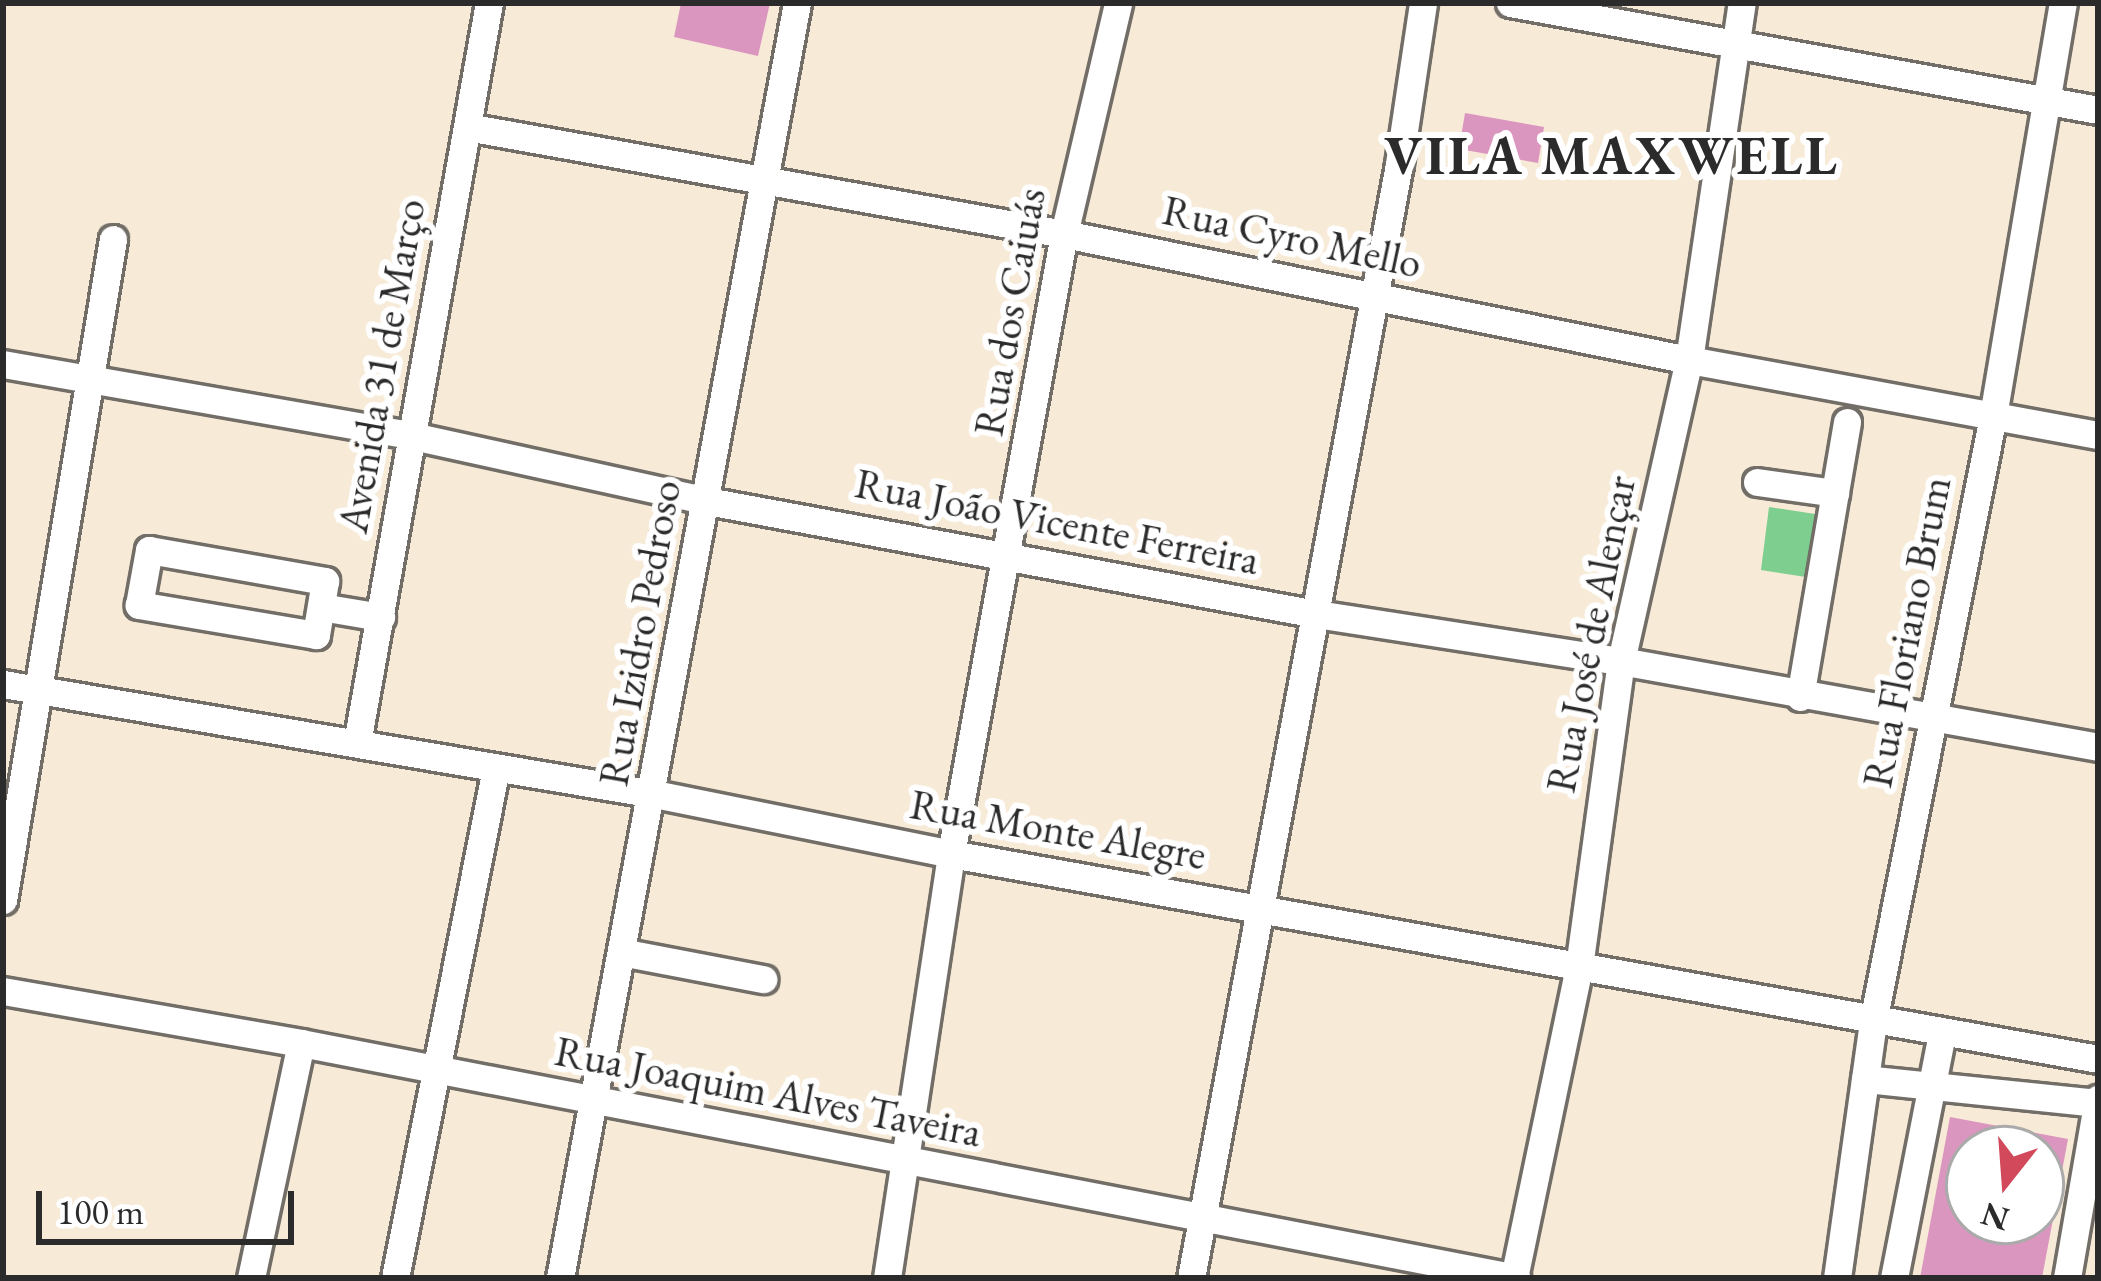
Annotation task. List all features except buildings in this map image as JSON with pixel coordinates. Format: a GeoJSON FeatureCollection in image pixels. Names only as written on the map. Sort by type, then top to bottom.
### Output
{"type":"FeatureCollection","features":[{"type":"Feature","properties":{"kind":"street","name":"Rua Izidro Pedroso"},"geometry":{"type":"LineString","coordinates":[[560,1278],[654,794],[797,3]]}},
{"type":"Feature","properties":{"kind":"street","name":"Rua dos Caiuás"},"geometry":{"type":"LineString","coordinates":[[887,1278],[950,854],[1009,555],[1064,233],[1118,3]]}},
{"type":"Feature","properties":{"kind":"street"},"geometry":{"type":"LineString","coordinates":[[1191,1278],[1256,909],[1399,164],[1423,3]]}},
{"type":"Feature","properties":{"kind":"street"},"geometry":{"type":"LineString","coordinates":[[1510,3],[2098,110]]}},
{"type":"Feature","properties":{"kind":"street","name":"Rua José de Alençar"},"geometry":{"type":"LineString","coordinates":[[1515,1278],[1579,967],[1621,661],[1689,360],[1742,3]]}},
{"type":"Feature","properties":{"kind":"street","name":"Rua Floriano Brum"},"geometry":{"type":"LineString","coordinates":[[1837,1278],[1873,1022],[1993,416],[2062,3]]}},
{"type":"Feature","properties":{"kind":"street","name":"Avenida 31 de Março"},"geometry":{"type":"LineString","coordinates":[[357,743],[467,127],[484,4]]}},
{"type":"Feature","properties":{"kind":"street","name":"Rua Cyro Mello"},"geometry":{"type":"LineString","coordinates":[[467,127],[1064,233],[1689,360],[2098,434]]}},
{"type":"Feature","properties":{"kind":"street"},"geometry":{"type":"LineString","coordinates":[[3,900],[113,239]]}},
{"type":"Feature","properties":{"kind":"street","name":"Rua João Vicente Ferreira"},"geometry":{"type":"LineString","coordinates":[[3,364],[409,435],[707,501],[1316,614],[1621,661],[1800,697],[2098,747]]}},
{"type":"Feature","properties":{"kind":"street"},"geometry":{"type":"LineString","coordinates":[[1800,697],[1847,422]]}},
{"type":"Feature","properties":{"kind":"street"},"geometry":{"type":"LineString","coordinates":[[1756,482],[1834,493]]}},
{"type":"Feature","properties":{"kind":"street"},"geometry":{"type":"LineString","coordinates":[[149,550],[325,581],[321,607],[316,635],[139,605],[149,550]]}},
{"type":"Feature","properties":{"kind":"street"},"geometry":{"type":"LineString","coordinates":[[321,607],[381,617]]}},
{"type":"Feature","properties":{"kind":"street","name":"Rua Monte Alegre"},"geometry":{"type":"LineString","coordinates":[[3,684],[654,794],[950,854],[2098,1059]]}},
{"type":"Feature","properties":{"kind":"street"},"geometry":{"type":"LineString","coordinates":[[395,1278],[496,768]]}},
{"type":"Feature","properties":{"kind":"street"},"geometry":{"type":"LineString","coordinates":[[621,952],[763,979]]}},
{"type":"Feature","properties":{"kind":"street","name":"Rua Joaquim Alves Taveira"},"geometry":{"type":"LineString","coordinates":[[3,991],[301,1043],[1515,1278]]}},
{"type":"Feature","properties":{"kind":"street"},"geometry":{"type":"LineString","coordinates":[[1894,1278],[1942,1034]]}},
{"type":"Feature","properties":{"kind":"street"},"geometry":{"type":"LineString","coordinates":[[250,1278],[301,1043]]}},
{"type":"Feature","properties":{"kind":"street"},"geometry":{"type":"LineString","coordinates":[[1865,1079],[2098,1101],[2068,1278]]}},
{"type":"Feature","properties":{"kind":"green space"},"geometry":{"type":"Polygon","coordinates":[[[1769,507],[1815,514],[1806,577],[1761,570],[1769,507]]]}},
{"type":"Feature","properties":{"kind":"district","name":"VILA MAXWELL"},"geometry":{"type":"Point","coordinates":[1612,155]}}]}
